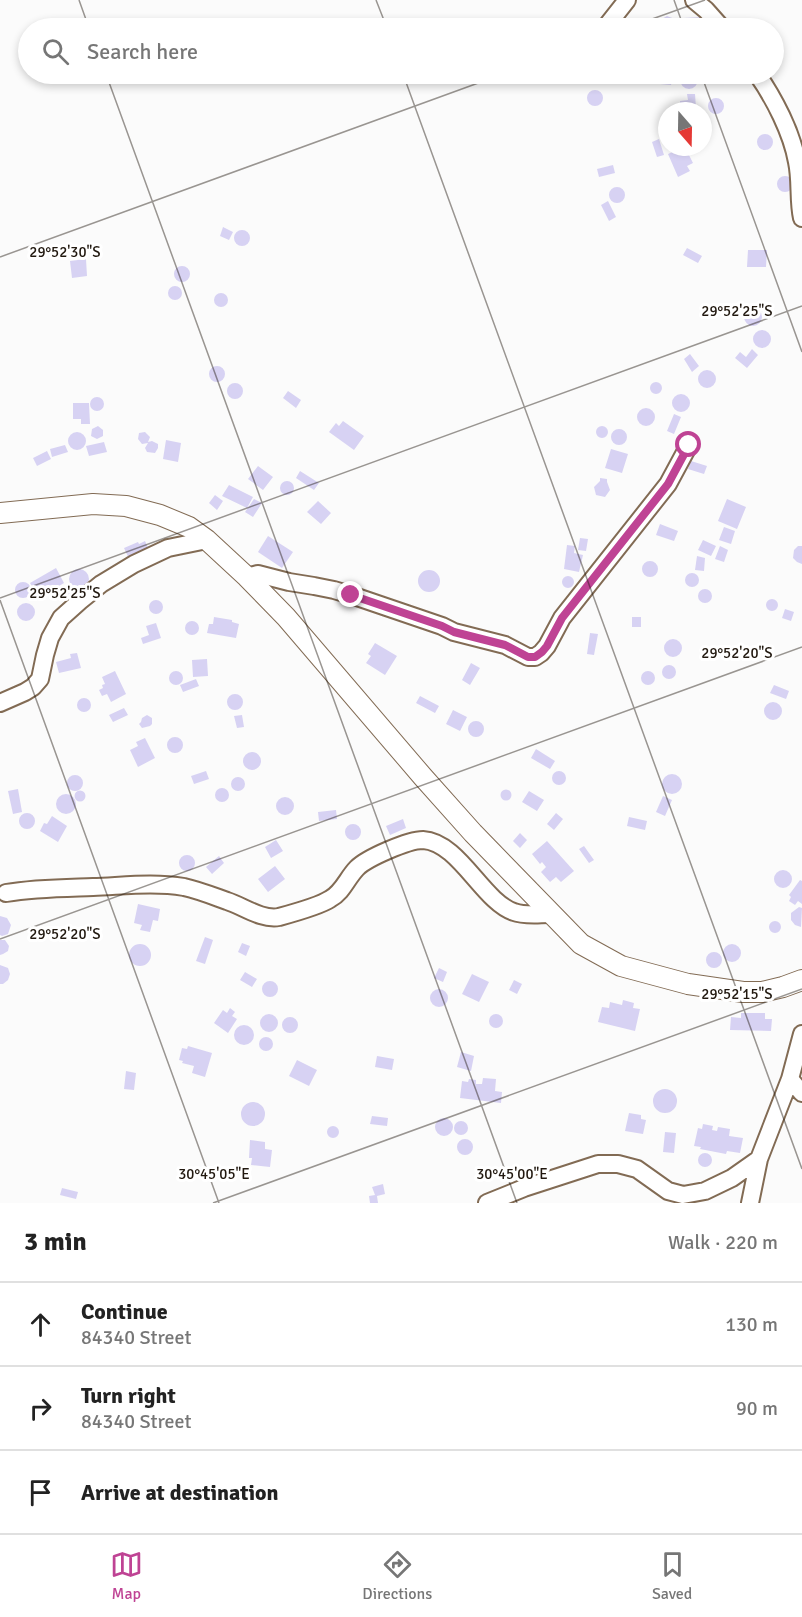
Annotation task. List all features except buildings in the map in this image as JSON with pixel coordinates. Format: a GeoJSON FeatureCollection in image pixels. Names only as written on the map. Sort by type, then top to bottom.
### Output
{"type":"FeatureCollection","features":[{"type":"Feature","properties":{"kind":"street"},"geometry":{"type":"LineString","coordinates":[[613,18],[627,0]]}},
{"type":"Feature","properties":{"kind":"street"},"geometry":{"type":"LineString","coordinates":[[702,3],[714,18]]}},
{"type":"Feature","properties":{"kind":"street"},"geometry":{"type":"LineString","coordinates":[[763,84],[780,111],[793,148],[797,162],[802,218]]}},
{"type":"Feature","properties":{"kind":"street"},"geometry":{"type":"LineString","coordinates":[[247,577],[258,574],[351,595],[454,632],[505,645],[524,655],[535,657],[547,646],[562,618],[668,484],[689,445]]}},
{"type":"Feature","properties":{"kind":"street"},"geometry":{"type":"LineString","coordinates":[[0,513],[93,504],[126,506],[189,526],[247,577],[286,617],[473,833],[581,944],[621,966],[688,984],[743,992],[762,992],[802,980]]}},
{"type":"Feature","properties":{"kind":"street"},"geometry":{"type":"LineString","coordinates":[[0,703],[25,692],[40,679],[50,638],[61,618],[87,595],[134,564],[168,548],[207,540]]}},
{"type":"Feature","properties":{"kind":"street"},"geometry":{"type":"LineString","coordinates":[[6,893],[48,888],[161,885],[185,887],[229,901],[248,910],[275,917],[329,901],[342,890],[353,872],[367,860],[411,841],[424,840],[442,846],[507,909],[516,913],[550,914]]}},
{"type":"Feature","properties":{"kind":"street"},"geometry":{"type":"LineString","coordinates":[[750,1203],[759,1160],[790,1078],[802,1034]]}},
{"type":"Feature","properties":{"kind":"street"},"geometry":{"type":"LineString","coordinates":[[790,1078],[802,1093]]}},
{"type":"Feature","properties":{"kind":"street"},"geometry":{"type":"LineString","coordinates":[[487,1203],[524,1188],[598,1164],[618,1164],[637,1169],[668,1191],[683,1195],[705,1191],[732,1178],[759,1160]]}},
{"type":"Feature","properties":{"kind":"route"},"geometry":{"type":"LineString","coordinates":[[351,595],[454,632],[505,645],[528,657],[535,657],[547,646],[562,618],[584,588],[668,484],[689,445]]}}]}
